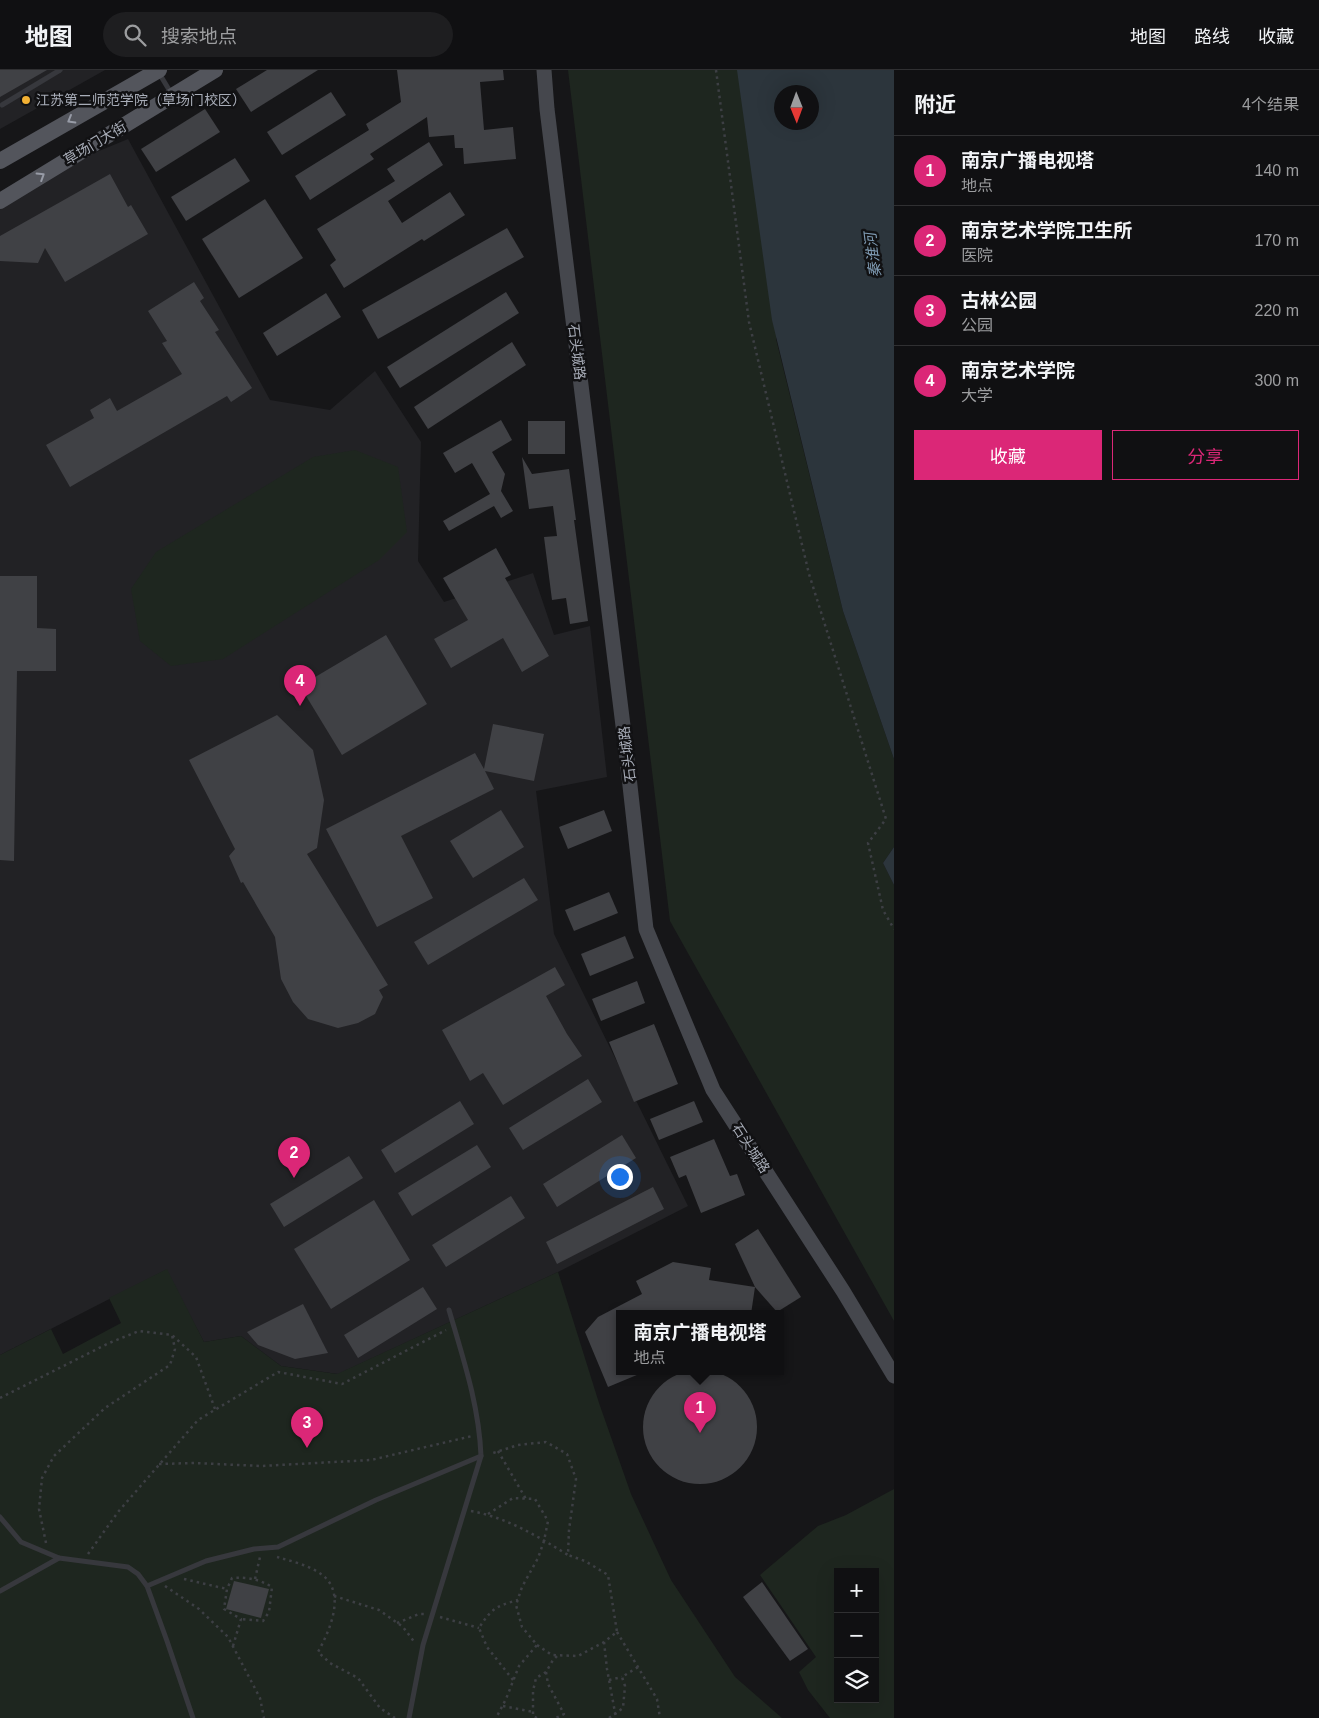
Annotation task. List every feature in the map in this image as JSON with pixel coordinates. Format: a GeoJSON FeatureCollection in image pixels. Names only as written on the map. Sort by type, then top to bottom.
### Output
{"type":"FeatureCollection","features":[{"type":"Feature","properties":{"kind":"main road"},"geometry":{"type":"LineString","coordinates":[[0,161],[158,70]]}},
{"type":"Feature","properties":{"kind":"main road","name":"草场门大街"},"geometry":{"type":"LineString","coordinates":[[0,201],[216,70]]}},
{"type":"Feature","properties":{"kind":"street","name":"石头城路"},"geometry":{"type":"LineString","coordinates":[[544,70],[548,118],[625,740],[646,929],[713,1090],[843,1290],[894,1376]]}},
{"type":"Feature","properties":{"kind":"lane"},"geometry":{"type":"LineString","coordinates":[[2,104],[60,70]]}},
{"type":"Feature","properties":{"kind":"lane"},"geometry":{"type":"LineString","coordinates":[[158,70],[172,95]]}},
{"type":"Feature","properties":{"kind":"lane"},"geometry":{"type":"LineString","coordinates":[[409,1718],[421,1652],[481,1456],[475,1399],[449,1310]]}},
{"type":"Feature","properties":{"kind":"lane"},"geometry":{"type":"LineString","coordinates":[[147,1586],[206,1561],[278,1547],[376,1500],[481,1456]]}},
{"type":"Feature","properties":{"kind":"lane"},"geometry":{"type":"LineString","coordinates":[[0,1517],[21,1542],[49,1554],[59,1558],[128,1567],[138,1574],[147,1586],[193,1718]]}},
{"type":"Feature","properties":{"kind":"lane"},"geometry":{"type":"LineString","coordinates":[[0,1591],[59,1558]]}},
{"type":"Feature","properties":{"kind":"path"},"geometry":{"type":"LineString","coordinates":[[716,70],[749,322],[810,574],[886,819],[868,843],[883,910],[894,928]]}},
{"type":"Feature","properties":{"kind":"path"},"geometry":{"type":"LineString","coordinates":[[83,1561],[118,1512],[159,1464],[198,1420],[215,1409],[278,1372],[342,1384],[454,1326]]}},
{"type":"Feature","properties":{"kind":"path"},"geometry":{"type":"LineString","coordinates":[[0,1398],[109,1343],[139,1332],[172,1335],[196,1357],[215,1409]]}},
{"type":"Feature","properties":{"kind":"path"},"geometry":{"type":"LineString","coordinates":[[49,1554],[39,1509],[42,1478],[54,1456],[106,1408],[170,1365],[175,1349],[172,1335]]}},
{"type":"Feature","properties":{"kind":"path"},"geometry":{"type":"LineString","coordinates":[[159,1464],[194,1463],[261,1466],[371,1460],[480,1434]]}},
{"type":"Feature","properties":{"kind":"path"},"geometry":{"type":"LineString","coordinates":[[481,1456],[518,1445],[546,1442],[567,1454],[576,1478],[569,1530],[568,1555]]}},
{"type":"Feature","properties":{"kind":"path"},"geometry":{"type":"LineString","coordinates":[[498,1451],[526,1499]]}},
{"type":"Feature","properties":{"kind":"path"},"geometry":{"type":"LineString","coordinates":[[488,1514],[513,1498],[535,1499],[548,1521],[538,1558],[522,1587],[516,1605],[522,1626],[537,1645],[552,1655],[578,1656],[604,1642],[616,1632]]}},
{"type":"Feature","properties":{"kind":"path"},"geometry":{"type":"LineString","coordinates":[[464,1510],[488,1514],[512,1523],[568,1555],[585,1560],[608,1575],[616,1632],[657,1699],[660,1718]]}},
{"type":"Feature","properties":{"kind":"path"},"geometry":{"type":"LineString","coordinates":[[255,1579],[261,1550],[321,1574],[333,1587],[335,1603],[330,1626],[318,1652],[330,1663],[358,1678],[380,1708],[395,1718]]}},
{"type":"Feature","properties":{"kind":"path"},"geometry":{"type":"LineString","coordinates":[[171,1576],[227,1589]]}},
{"type":"Feature","properties":{"kind":"path"},"geometry":{"type":"LineString","coordinates":[[246,1577],[264,1582],[272,1587],[269,1612],[263,1621],[241,1619],[224,1609],[227,1589],[232,1578],[246,1577]]}},
{"type":"Feature","properties":{"kind":"path"},"geometry":{"type":"LineString","coordinates":[[158,1582],[199,1609],[228,1637],[260,1698],[264,1718]]}},
{"type":"Feature","properties":{"kind":"path"},"geometry":{"type":"LineString","coordinates":[[334,1596],[379,1610],[403,1627],[421,1652]]}},
{"type":"Feature","properties":{"kind":"path"},"geometry":{"type":"LineString","coordinates":[[513,1680],[486,1647],[479,1628],[487,1616],[499,1605],[518,1600]]}},
{"type":"Feature","properties":{"kind":"path"},"geometry":{"type":"LineString","coordinates":[[233,1646],[241,1619]]}},
{"type":"Feature","properties":{"kind":"path"},"geometry":{"type":"LineString","coordinates":[[604,1642],[616,1718]]}},
{"type":"Feature","properties":{"kind":"path"},"geometry":{"type":"LineString","coordinates":[[496,1718],[519,1666],[537,1645]]}},
{"type":"Feature","properties":{"kind":"path"},"geometry":{"type":"LineString","coordinates":[[537,1718],[533,1716],[533,1692],[536,1678],[546,1672],[553,1660],[558,1656]]}},
{"type":"Feature","properties":{"kind":"path"},"geometry":{"type":"LineString","coordinates":[[609,1680],[622,1677],[638,1666]]}},
{"type":"Feature","properties":{"kind":"path"},"geometry":{"type":"LineString","coordinates":[[546,1672],[548,1684],[564,1714],[564,1718]]}},
{"type":"Feature","properties":{"kind":"path"},"geometry":{"type":"LineString","coordinates":[[609,1718],[623,1708],[624,1686],[622,1677]]}},
{"type":"Feature","properties":{"kind":"path"},"geometry":{"type":"LineString","coordinates":[[502,1706],[533,1712]]}},
{"type":"Feature","properties":{"kind":"path"},"geometry":{"type":"LineString","coordinates":[[556,1718],[564,1714]]}},
{"type":"Feature","properties":{"kind":"shaded area","name":"江苏第二师范学院（草场门校区）"},"geometry":{"type":"Polygon","coordinates":[[[0,70],[105,70],[0,129],[0,70]]]}},
{"type":"Feature","properties":{"kind":"shaded area"},"geometry":{"type":"Polygon","coordinates":[[[568,70],[894,70],[776,339],[843,611],[894,759],[894,847],[883,863],[894,885],[894,1321],[670,921],[568,70]]]}},
{"type":"Feature","properties":{"kind":"shaded area"},"geometry":{"type":"Polygon","coordinates":[[[128,139],[270,400],[330,410],[375,371],[421,442],[418,561],[444,602],[533,573],[554,635],[590,626],[607,777],[536,791],[554,934],[688,1206],[558,1272],[338,1374],[281,1366],[241,1336],[204,1342],[166,1270],[0,1355],[0,207],[46,173],[128,139]]]}},
{"type":"Feature","properties":{"kind":"shaded area"},"geometry":{"type":"Polygon","coordinates":[[[355,450],[398,467],[407,532],[379,560],[223,659],[171,666],[140,641],[131,589],[156,552],[313,457],[355,450]]]}},
{"type":"Feature","properties":{"kind":"shaded area"},"geometry":{"type":"Polygon","coordinates":[[[167,1269],[204,1342],[241,1336],[281,1366],[337,1374],[558,1272],[599,1403],[631,1494],[671,1580],[735,1677],[782,1718],[0,1718],[0,1355],[51,1329],[63,1354],[121,1323],[109,1298],[167,1269]]]}},
{"type":"Feature","properties":{"kind":"shaded area"},"geometry":{"type":"Polygon","coordinates":[[[894,1489],[894,1718],[830,1718],[808,1690],[799,1672],[816,1657],[760,1575],[818,1526],[846,1515],[894,1489]]]}},
{"type":"Feature","properties":{"kind":"water","name":"秦淮河"},"geometry":{"type":"Polygon","coordinates":[[[737,70],[894,70],[894,759],[843,611],[772,320],[737,70]]]}},
{"type":"Feature","properties":{"kind":"water"},"geometry":{"type":"Polygon","coordinates":[[[894,847],[894,885],[883,863],[894,847]]]}},
{"type":"Feature","properties":{"kind":"building"},"geometry":{"type":"Polygon","coordinates":[[[0,70],[47,70],[0,97],[0,70]]]}},
{"type":"Feature","properties":{"kind":"building"},"geometry":{"type":"Polygon","coordinates":[[[267,70],[318,70],[251,112],[236,89],[267,70]]]}},
{"type":"Feature","properties":{"kind":"building"},"geometry":{"type":"Polygon","coordinates":[[[397,70],[503,70],[504,80],[480,82],[484,130],[513,127],[516,159],[464,164],[463,148],[455,148],[454,135],[429,137],[427,117],[370,154],[374,159],[310,200],[295,176],[369,130],[366,124],[401,102],[397,70]]]}},
{"type":"Feature","properties":{"kind":"building"},"geometry":{"type":"Polygon","coordinates":[[[331,92],[346,115],[282,155],[267,132],[331,92]]]}},
{"type":"Feature","properties":{"kind":"building"},"geometry":{"type":"Polygon","coordinates":[[[205,109],[220,132],[156,172],[141,149],[205,109]]]}},
{"type":"Feature","properties":{"kind":"building"},"geometry":{"type":"Polygon","coordinates":[[[429,142],[443,165],[388,201],[402,223],[450,192],[465,215],[424,241],[422,239],[344,288],[330,265],[336,260],[317,229],[395,181],[387,169],[429,142]]]}},
{"type":"Feature","properties":{"kind":"building"},"geometry":{"type":"Polygon","coordinates":[[[235,158],[250,181],[186,221],[171,197],[235,158]]]}},
{"type":"Feature","properties":{"kind":"building"},"geometry":{"type":"Polygon","coordinates":[[[110,174],[128,207],[131,205],[148,234],[65,282],[45,248],[38,263],[0,261],[0,236],[110,174]]]}},
{"type":"Feature","properties":{"kind":"building"},"geometry":{"type":"Polygon","coordinates":[[[265,199],[303,258],[239,298],[202,239],[265,199]]]}},
{"type":"Feature","properties":{"kind":"building"},"geometry":{"type":"Polygon","coordinates":[[[507,228],[524,257],[378,339],[362,310],[507,228]]]}},
{"type":"Feature","properties":{"kind":"building"},"geometry":{"type":"Polygon","coordinates":[[[194,282],[204,298],[200,301],[219,330],[215,332],[252,388],[231,402],[227,396],[70,487],[46,445],[94,418],[90,410],[110,398],[117,411],[182,374],[162,343],[167,341],[148,311],[194,282]]]}},
{"type":"Feature","properties":{"kind":"building"},"geometry":{"type":"Polygon","coordinates":[[[506,292],[519,313],[400,388],[387,367],[506,292]]]}},
{"type":"Feature","properties":{"kind":"building"},"geometry":{"type":"Polygon","coordinates":[[[326,293],[341,317],[277,356],[263,333],[326,293]]]}},
{"type":"Feature","properties":{"kind":"building"},"geometry":{"type":"Polygon","coordinates":[[[512,342],[526,365],[428,429],[414,407],[512,342]]]}},
{"type":"Feature","properties":{"kind":"building"},"geometry":{"type":"Polygon","coordinates":[[[501,420],[512,440],[492,452],[505,474],[501,491],[513,511],[501,518],[494,506],[449,531],[443,521],[490,494],[472,463],[455,473],[443,453],[501,420]]]}},
{"type":"Feature","properties":{"kind":"building"},"geometry":{"type":"Polygon","coordinates":[[[528,421],[565,421],[565,454],[528,454],[528,421]]]}},
{"type":"Feature","properties":{"kind":"building"},"geometry":{"type":"Polygon","coordinates":[[[522,457],[532,474],[569,469],[588,621],[570,624],[566,598],[552,600],[544,537],[557,536],[553,506],[529,509],[522,457]]]}},
{"type":"Feature","properties":{"kind":"building"},"geometry":{"type":"Polygon","coordinates":[[[496,548],[511,575],[505,578],[549,656],[522,672],[503,638],[451,668],[434,639],[468,620],[443,578],[496,548]]]}},
{"type":"Feature","properties":{"kind":"building"},"geometry":{"type":"Polygon","coordinates":[[[0,576],[37,576],[37,628],[56,629],[56,671],[17,671],[14,861],[0,860],[0,576]]]}},
{"type":"Feature","properties":{"kind":"building"},"geometry":{"type":"Polygon","coordinates":[[[386,635],[427,704],[342,755],[300,686],[386,635]]]}},
{"type":"Feature","properties":{"kind":"building"},"geometry":{"type":"Polygon","coordinates":[[[277,715],[313,750],[324,800],[317,848],[307,854],[388,985],[379,990],[383,997],[375,1014],[358,1023],[338,1028],[308,1019],[293,1002],[281,979],[275,937],[243,882],[241,883],[229,856],[235,849],[189,760],[277,715]]]}},
{"type":"Feature","properties":{"kind":"building"},"geometry":{"type":"Polygon","coordinates":[[[493,724],[544,734],[534,781],[485,771],[494,789],[401,836],[433,898],[377,927],[326,829],[475,753],[484,769],[493,724]]]}},
{"type":"Feature","properties":{"kind":"building"},"geometry":{"type":"Polygon","coordinates":[[[501,810],[524,847],[473,878],[450,841],[501,810]]]}},
{"type":"Feature","properties":{"kind":"building"},"geometry":{"type":"Polygon","coordinates":[[[604,810],[612,831],[568,849],[559,827],[604,810]]]}},
{"type":"Feature","properties":{"kind":"building"},"geometry":{"type":"Polygon","coordinates":[[[524,878],[538,900],[428,965],[414,942],[524,878]]]}},
{"type":"Feature","properties":{"kind":"building"},"geometry":{"type":"Polygon","coordinates":[[[609,892],[618,913],[574,931],[565,910],[609,892]]]}},
{"type":"Feature","properties":{"kind":"building"},"geometry":{"type":"Polygon","coordinates":[[[625,936],[634,958],[590,976],[581,954],[625,936]]]}},
{"type":"Feature","properties":{"kind":"building"},"geometry":{"type":"Polygon","coordinates":[[[555,967],[565,985],[546,996],[567,1034],[582,1056],[503,1105],[483,1073],[470,1081],[442,1030],[555,967]]]}},
{"type":"Feature","properties":{"kind":"building"},"geometry":{"type":"Polygon","coordinates":[[[637,981],[645,1003],[601,1021],[592,999],[637,981]]]}},
{"type":"Feature","properties":{"kind":"building"},"geometry":{"type":"Polygon","coordinates":[[[654,1024],[678,1084],[634,1102],[609,1042],[654,1024]]]}},
{"type":"Feature","properties":{"kind":"building"},"geometry":{"type":"Polygon","coordinates":[[[588,1079],[602,1102],[523,1150],[509,1128],[588,1079]]]}},
{"type":"Feature","properties":{"kind":"building"},"geometry":{"type":"Polygon","coordinates":[[[460,1101],[474,1124],[395,1173],[381,1150],[460,1101]]]}},
{"type":"Feature","properties":{"kind":"building"},"geometry":{"type":"Polygon","coordinates":[[[694,1101],[703,1122],[659,1140],[650,1119],[694,1101]]]}},
{"type":"Feature","properties":{"kind":"building"},"geometry":{"type":"Polygon","coordinates":[[[622,1135],[636,1158],[557,1207],[543,1184],[622,1135]]]}},
{"type":"Feature","properties":{"kind":"building"},"geometry":{"type":"Polygon","coordinates":[[[714,1139],[730,1176],[737,1174],[745,1195],[701,1213],[686,1175],[679,1178],[670,1157],[714,1139]]]}},
{"type":"Feature","properties":{"kind":"building"},"geometry":{"type":"Polygon","coordinates":[[[477,1145],[491,1167],[412,1216],[398,1193],[477,1145]]]}},
{"type":"Feature","properties":{"kind":"building"},"geometry":{"type":"Polygon","coordinates":[[[349,1156],[363,1178],[284,1227],[270,1204],[349,1156]]]}},
{"type":"Feature","properties":{"kind":"building"},"geometry":{"type":"Polygon","coordinates":[[[653,1187],[664,1209],[557,1264],[546,1242],[653,1187]]]}},
{"type":"Feature","properties":{"kind":"building"},"geometry":{"type":"Polygon","coordinates":[[[511,1196],[525,1218],[446,1267],[432,1245],[511,1196]]]}},
{"type":"Feature","properties":{"kind":"building"},"geometry":{"type":"Polygon","coordinates":[[[374,1200],[410,1260],[331,1309],[294,1249],[374,1200]]]}},
{"type":"Feature","properties":{"kind":"building"},"geometry":{"type":"Polygon","coordinates":[[[758,1229],[801,1297],[780,1310],[775,1310],[755,1287],[735,1244],[758,1229]]]}},
{"type":"Feature","properties":{"kind":"building"},"geometry":{"type":"Polygon","coordinates":[[[673,1262],[711,1268],[709,1280],[755,1287],[752,1310],[616,1310],[616,1375],[637,1375],[608,1387],[585,1332],[598,1317],[642,1294],[636,1281],[673,1262]]]}},
{"type":"Feature","properties":{"kind":"building"},"geometry":{"type":"Polygon","coordinates":[[[423,1287],[437,1309],[358,1358],[344,1335],[423,1287]]]}},
{"type":"Feature","properties":{"kind":"building"},"geometry":{"type":"Polygon","coordinates":[[[303,1304],[328,1353],[295,1359],[258,1345],[247,1332],[303,1304]]]}},
{"type":"Feature","properties":{"kind":"building"},"geometry":{"type":"Polygon","coordinates":[[[678,1375],[722,1375],[740,1387],[752,1405],[757,1427],[752,1449],[740,1467],[722,1479],[700,1484],[678,1479],[660,1467],[648,1449],[643,1427],[648,1405],[653,1396],[660,1387],[678,1375]]]}},
{"type":"Feature","properties":{"kind":"building"},"geometry":{"type":"Polygon","coordinates":[[[234,1581],[269,1589],[261,1618],[226,1609],[234,1581]]]}},
{"type":"Feature","properties":{"kind":"building"},"geometry":{"type":"Polygon","coordinates":[[[762,1582],[808,1649],[790,1661],[743,1597],[762,1582]]]}},
{"type":"Feature","properties":{"kind":"place","name":"江苏第二师范学院（草场门校区）"},"geometry":{"type":"Point","coordinates":[26,100]}},
{"type":"Feature","properties":{"kind":"place","name":"南京艺术学院"},"geometry":{"type":"Point","coordinates":[300,706]}},
{"type":"Feature","properties":{"kind":"place","name":"南京艺术学院卫生所"},"geometry":{"type":"Point","coordinates":[294,1178]}},
{"type":"Feature","properties":{"kind":"place","name":"南京广播电视塔"},"geometry":{"type":"Point","coordinates":[700,1433]}},
{"type":"Feature","properties":{"kind":"place","name":"古林公园"},"geometry":{"type":"Point","coordinates":[307,1448]}}]}
